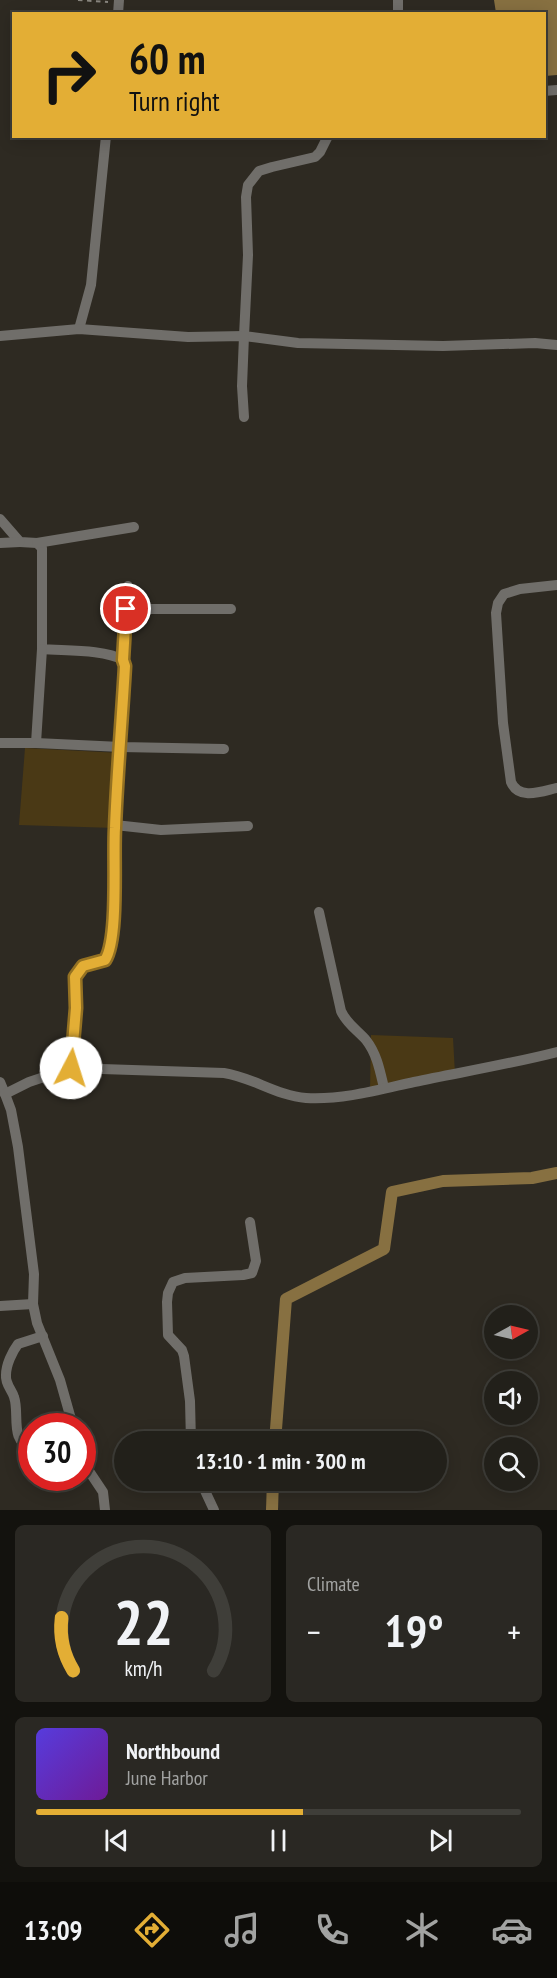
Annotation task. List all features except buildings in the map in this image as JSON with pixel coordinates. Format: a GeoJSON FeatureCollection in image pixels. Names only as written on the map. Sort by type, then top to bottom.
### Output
{"type":"FeatureCollection","features":[{"type":"Feature","properties":{"kind":"street"},"geometry":{"type":"LineString","coordinates":[[79,328],[91,285],[106,138]]}},
{"type":"Feature","properties":{"kind":"street"},"geometry":{"type":"LineString","coordinates":[[244,417],[242,369],[248,255],[246,197],[248,185],[259,171],[315,158],[327,138]]}},
{"type":"Feature","properties":{"kind":"street"},"geometry":{"type":"LineString","coordinates":[[0,336],[79,328],[298,343],[443,346],[535,343],[557,345]]}},
{"type":"Feature","properties":{"kind":"street"},"geometry":{"type":"LineString","coordinates":[[0,519],[20,542]]}},
{"type":"Feature","properties":{"kind":"street"},"geometry":{"type":"LineString","coordinates":[[0,543],[37,543],[134,527]]}},
{"type":"Feature","properties":{"kind":"street"},"geometry":{"type":"LineString","coordinates":[[36,743],[42,649],[43,553],[37,543]]}},
{"type":"Feature","properties":{"kind":"street"},"geometry":{"type":"LineString","coordinates":[[557,585],[520,589],[504,594],[496,613],[502,723],[511,782],[518,791],[529,794],[557,788]]}},
{"type":"Feature","properties":{"kind":"street"},"geometry":{"type":"LineString","coordinates":[[71,1068],[76,1008],[75,977],[83,966],[103,961],[110,952],[113,928],[115,825],[128,586]]}},
{"type":"Feature","properties":{"kind":"street"},"geometry":{"type":"LineString","coordinates":[[126,609],[231,609]]}},
{"type":"Feature","properties":{"kind":"street"},"geometry":{"type":"LineString","coordinates":[[42,649],[97,653],[123,660]]}},
{"type":"Feature","properties":{"kind":"street"},"geometry":{"type":"LineString","coordinates":[[0,743],[224,749]]}},
{"type":"Feature","properties":{"kind":"street"},"geometry":{"type":"LineString","coordinates":[[115,825],[161,830],[248,826]]}},
{"type":"Feature","properties":{"kind":"street"},"geometry":{"type":"LineString","coordinates":[[319,912],[341,1011],[344,1018],[368,1042],[377,1057],[384,1088]]}},
{"type":"Feature","properties":{"kind":"street"},"geometry":{"type":"LineString","coordinates":[[5,1094],[29,1082],[71,1068],[224,1073],[305,1098],[354,1095],[557,1052]]}},
{"type":"Feature","properties":{"kind":"street"},"geometry":{"type":"LineString","coordinates":[[0,1082],[14,1129],[22,1177],[34,1274],[33,1304],[69,1413]]}},
{"type":"Feature","properties":{"kind":"street"},"geometry":{"type":"LineString","coordinates":[[191,1431],[190,1401],[184,1356],[182,1350],[168,1335],[168,1293],[173,1282],[185,1278],[252,1273],[256,1261],[250,1222]]}},
{"type":"Feature","properties":{"kind":"street"},"geometry":{"type":"LineString","coordinates":[[0,1306],[33,1304]]}},
{"type":"Feature","properties":{"kind":"street"},"geometry":{"type":"LineString","coordinates":[[18,1429],[14,1395],[8,1385],[6,1375],[18,1344],[43,1335]]}},
{"type":"Feature","properties":{"kind":"street"},"geometry":{"type":"LineString","coordinates":[[0,1395],[14,1395]]}},
{"type":"Feature","properties":{"kind":"street"},"geometry":{"type":"LineString","coordinates":[[96,1481],[103,1491],[105,1510]]}},
{"type":"Feature","properties":{"kind":"street"},"geometry":{"type":"LineString","coordinates":[[205,1491],[214,1510]]}},
{"type":"Feature","properties":{"kind":"path"},"geometry":{"type":"LineString","coordinates":[[78,0],[118,6]]}},
{"type":"Feature","properties":{"kind":"shaded area"},"geometry":{"type":"Polygon","coordinates":[[[494,0],[557,0],[557,75],[546,76],[546,12],[496,12],[494,0]]]}},
{"type":"Feature","properties":{"kind":"shaded area"},"geometry":{"type":"Polygon","coordinates":[[[25,748],[121,753],[115,828],[19,825],[25,748]]]}},
{"type":"Feature","properties":{"kind":"shaded area"},"geometry":{"type":"Polygon","coordinates":[[[371,1035],[453,1038],[455,1074],[370,1093],[371,1035]]]}},
{"type":"Feature","properties":{"kind":"waterway"},"geometry":{"type":"LineString","coordinates":[[276,1431],[286,1299],[384,1249],[392,1192],[443,1181],[532,1178],[557,1173]]}},
{"type":"Feature","properties":{"kind":"waterway"},"geometry":{"type":"LineString","coordinates":[[272,1510],[273,1491]]}},
{"type":"Feature","properties":{"kind":"route"},"geometry":{"type":"LineString","coordinates":[[71,1068],[76,1008],[75,977],[83,966],[98,963],[107,958],[113,928],[115,828],[121,747],[126,609]]}}]}
